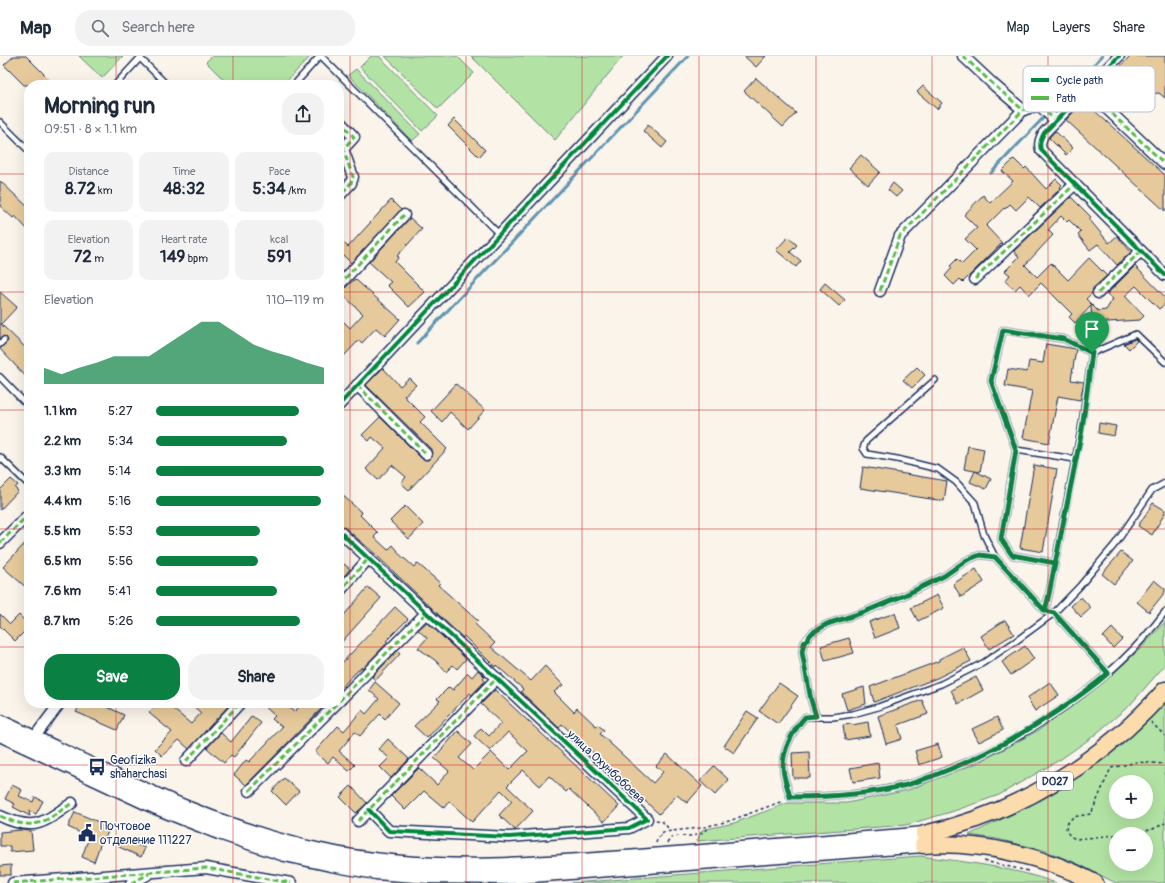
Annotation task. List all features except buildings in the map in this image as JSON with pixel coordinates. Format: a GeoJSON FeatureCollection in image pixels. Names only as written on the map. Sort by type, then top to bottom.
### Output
{"type":"FeatureCollection","features":[{"type":"Feature","properties":{"kind":"highway","name":"D027"},"geometry":{"type":"LineString","coordinates":[[924,840],[954,827],[986,816],[1054,782],[1102,750],[1143,714],[1165,690]]}},
{"type":"Feature","properties":{"kind":"highway","name":"D027"},"geometry":{"type":"LineString","coordinates":[[924,840],[942,844],[963,845],[1006,852],[1050,864],[1095,883]]}},
{"type":"Feature","properties":{"kind":"main road","name":"D027"},"geometry":{"type":"LineString","coordinates":[[0,722],[33,743],[154,806],[219,832],[285,854],[397,876],[474,866],[537,864],[924,840]]}},
{"type":"Feature","properties":{"kind":"main road"},"geometry":{"type":"LineString","coordinates":[[0,734],[33,743]]}},
{"type":"Feature","properties":{"kind":"street"},"geometry":{"type":"LineString","coordinates":[[344,399],[667,56]]}},
{"type":"Feature","properties":{"kind":"street"},"geometry":{"type":"LineString","coordinates":[[880,291],[900,236],[1023,110],[963,56]]}},
{"type":"Feature","properties":{"kind":"street"},"geometry":{"type":"LineString","coordinates":[[1109,66],[1119,56]]}},
{"type":"Feature","properties":{"kind":"street"},"geometry":{"type":"LineString","coordinates":[[1047,112],[1056,120]]}},
{"type":"Feature","properties":{"kind":"street"},"geometry":{"type":"LineString","coordinates":[[1064,112],[1042,137],[1040,142],[1041,150],[1165,275]]}},
{"type":"Feature","properties":{"kind":"street"},"geometry":{"type":"LineString","coordinates":[[1110,112],[1165,164]]}},
{"type":"Feature","properties":{"kind":"street"},"geometry":{"type":"LineString","coordinates":[[344,126],[354,137],[344,148]]}},
{"type":"Feature","properties":{"kind":"street"},"geometry":{"type":"LineString","coordinates":[[344,152],[352,177],[351,183],[344,191]]}},
{"type":"Feature","properties":{"kind":"street"},"geometry":{"type":"LineString","coordinates":[[975,279],[1075,184]]}},
{"type":"Feature","properties":{"kind":"street"},"geometry":{"type":"LineString","coordinates":[[344,280],[404,215]]}},
{"type":"Feature","properties":{"kind":"street"},"geometry":{"type":"LineString","coordinates":[[1098,293],[1141,251]]}},
{"type":"Feature","properties":{"kind":"street"},"geometry":{"type":"LineString","coordinates":[[357,385],[426,454]]}},
{"type":"Feature","properties":{"kind":"street"},"geometry":{"type":"LineString","coordinates":[[0,543],[24,519]]}},
{"type":"Feature","properties":{"kind":"street","name":"улица Охунбобоева"},"geometry":{"type":"LineString","coordinates":[[344,536],[647,819],[629,828],[509,838],[389,831],[369,810]]}},
{"type":"Feature","properties":{"kind":"street"},"geometry":{"type":"LineString","coordinates":[[344,586],[369,558]]}},
{"type":"Feature","properties":{"kind":"street"},"geometry":{"type":"LineString","coordinates":[[344,696],[427,612]]}},
{"type":"Feature","properties":{"kind":"street"},"geometry":{"type":"LineString","coordinates":[[358,821],[498,678]]}},
{"type":"Feature","properties":{"kind":"street"},"geometry":{"type":"LineString","coordinates":[[33,743],[39,730],[56,708]]}},
{"type":"Feature","properties":{"kind":"street"},"geometry":{"type":"LineString","coordinates":[[186,761],[235,708]]}},
{"type":"Feature","properties":{"kind":"street"},"geometry":{"type":"LineString","coordinates":[[249,791],[332,708]]}},
{"type":"Feature","properties":{"kind":"street"},"geometry":{"type":"LineString","coordinates":[[0,816],[26,825],[44,823],[72,804]]}},
{"type":"Feature","properties":{"kind":"street"},"geometry":{"type":"LineString","coordinates":[[13,883],[206,868],[291,883]]}},
{"type":"Feature","properties":{"kind":"street"},"geometry":{"type":"LineString","coordinates":[[131,883],[154,872]]}},
{"type":"Feature","properties":{"kind":"lane"},"geometry":{"type":"LineString","coordinates":[[298,80],[320,56],[500,235]]}},
{"type":"Feature","properties":{"kind":"lane"},"geometry":{"type":"LineString","coordinates":[[120,80],[140,58],[163,80]]}},
{"type":"Feature","properties":{"kind":"lane"},"geometry":{"type":"LineString","coordinates":[[0,122],[24,146]]}},
{"type":"Feature","properties":{"kind":"lane"},"geometry":{"type":"LineString","coordinates":[[1055,563],[1012,555],[1001,539],[1016,450],[991,381],[1003,330],[1064,339],[1092,353],[1136,334],[1165,362]]}},
{"type":"Feature","properties":{"kind":"lane"},"geometry":{"type":"LineString","coordinates":[[0,344],[4,340]]}},
{"type":"Feature","properties":{"kind":"lane"},"geometry":{"type":"LineString","coordinates":[[1045,611],[1082,430],[1092,353]]}},
{"type":"Feature","properties":{"kind":"lane"},"geometry":{"type":"LineString","coordinates":[[0,377],[24,402]]}},
{"type":"Feature","properties":{"kind":"lane"},"geometry":{"type":"LineString","coordinates":[[935,380],[866,441],[863,448],[867,454],[897,459],[938,469],[956,482],[975,503],[984,535],[995,557],[1045,611],[1054,613],[1108,673]]}},
{"type":"Feature","properties":{"kind":"lane"},"geometry":{"type":"LineString","coordinates":[[1016,450],[1075,459]]}},
{"type":"Feature","properties":{"kind":"lane"},"geometry":{"type":"LineString","coordinates":[[1,458],[24,480]]}},
{"type":"Feature","properties":{"kind":"lane"},"geometry":{"type":"LineString","coordinates":[[1165,483],[1152,490],[1116,543],[1079,587],[1054,613],[983,663],[941,684],[884,705],[853,714],[833,717],[805,717],[797,726],[785,750],[783,768],[790,797],[843,796],[903,786],[941,773],[978,757],[1037,725],[1108,673],[1136,646],[1165,612]]}},
{"type":"Feature","properties":{"kind":"lane"},"geometry":{"type":"LineString","coordinates":[[816,716],[809,692],[802,652],[804,643],[812,633],[827,624],[864,612],[905,595],[944,576],[967,560],[980,555],[995,557]]}},
{"type":"Feature","properties":{"kind":"path"},"geometry":{"type":"LineString","coordinates":[[1149,720],[1165,736]]}},
{"type":"Feature","properties":{"kind":"path"},"geometry":{"type":"LineString","coordinates":[[1109,836],[1076,839],[1068,833],[1066,826],[1073,817],[1091,814],[1111,768],[1137,762],[1165,764]]}},
{"type":"Feature","properties":{"kind":"path"},"geometry":{"type":"LineString","coordinates":[[656,848],[657,840],[663,832],[708,826],[729,821],[779,803],[790,797]]}},
{"type":"Feature","properties":{"kind":"path"},"geometry":{"type":"LineString","coordinates":[[647,819],[662,821],[670,830]]}},
{"type":"Feature","properties":{"kind":"path"},"geometry":{"type":"LineString","coordinates":[[1153,829],[1165,823]]}},
{"type":"Feature","properties":{"kind":"path"},"geometry":{"type":"LineString","coordinates":[[665,847],[672,837],[701,834],[708,826]]}},
{"type":"Feature","properties":{"kind":"path"},"geometry":{"type":"LineString","coordinates":[[977,860],[1031,872]]}},
{"type":"Feature","properties":{"kind":"green space"},"geometry":{"type":"Polygon","coordinates":[[[79,56],[123,56],[102,78],[79,56]]]}},
{"type":"Feature","properties":{"kind":"green space"},"geometry":{"type":"Polygon","coordinates":[[[212,56],[307,56],[309,58],[288,80],[224,80],[206,62],[212,56]]]}},
{"type":"Feature","properties":{"kind":"green space"},"geometry":{"type":"Polygon","coordinates":[[[371,56],[379,56],[438,116],[422,131],[360,67],[371,56]]]}},
{"type":"Feature","properties":{"kind":"green space"},"geometry":{"type":"Polygon","coordinates":[[[385,56],[457,56],[474,73],[438,109],[385,56]]]}},
{"type":"Feature","properties":{"kind":"green space"},"geometry":{"type":"Polygon","coordinates":[[[471,56],[623,56],[555,140],[471,56]]]}},
{"type":"Feature","properties":{"kind":"green space"},"geometry":{"type":"Polygon","coordinates":[[[356,69],[420,134],[412,141],[348,75],[356,69]]]}},
{"type":"Feature","properties":{"kind":"green space"},"geometry":{"type":"Polygon","coordinates":[[[1165,622],[1165,665],[1130,705],[1091,738],[1061,759],[999,795],[954,811],[906,825],[697,841],[702,830],[734,823],[788,803],[847,803],[908,790],[980,762],[1039,730],[1104,682],[1141,648],[1165,622]]]}},
{"type":"Feature","properties":{"kind":"green space"},"geometry":{"type":"Polygon","coordinates":[[[1165,703],[1165,883],[1116,883],[1074,862],[1043,850],[997,839],[969,835],[1019,811],[1059,789],[1106,758],[1149,720],[1165,703]]]}},
{"type":"Feature","properties":{"kind":"green space"},"geometry":{"type":"Polygon","coordinates":[[[920,856],[1006,869],[1056,883],[572,883],[920,856]]]}},
{"type":"Feature","properties":{"kind":"waterway"},"geometry":{"type":"LineString","coordinates":[[417,343],[688,56]]}},
{"type":"Feature","properties":{"kind":"waterway"},"geometry":{"type":"LineString","coordinates":[[1093,66],[1102,56]]}},
{"type":"Feature","properties":{"kind":"waterway"},"geometry":{"type":"LineString","coordinates":[[991,173],[1049,112]]}},
{"type":"Feature","properties":{"kind":"marked path"},"geometry":{"type":"LineString","coordinates":[[963,56],[1023,110]]}},
{"type":"Feature","properties":{"kind":"marked path"},"geometry":{"type":"LineString","coordinates":[[880,291],[900,236],[1023,110]]}},
{"type":"Feature","properties":{"kind":"marked path"},"geometry":{"type":"LineString","coordinates":[[1046,112],[1056,121]]}},
{"type":"Feature","properties":{"kind":"marked path"},"geometry":{"type":"LineString","coordinates":[[1110,112],[1165,164]]}},
{"type":"Feature","properties":{"kind":"marked path"},"geometry":{"type":"LineString","coordinates":[[344,126],[354,137],[344,148]]}},
{"type":"Feature","properties":{"kind":"marked path"},"geometry":{"type":"LineString","coordinates":[[344,152],[353,177],[351,183],[344,191]]}},
{"type":"Feature","properties":{"kind":"marked path"},"geometry":{"type":"LineString","coordinates":[[975,279],[1075,184]]}},
{"type":"Feature","properties":{"kind":"marked path"},"geometry":{"type":"LineString","coordinates":[[344,280],[404,215]]}},
{"type":"Feature","properties":{"kind":"marked path"},"geometry":{"type":"LineString","coordinates":[[1098,293],[1141,251]]}},
{"type":"Feature","properties":{"kind":"marked path"},"geometry":{"type":"LineString","coordinates":[[357,385],[426,454]]}},
{"type":"Feature","properties":{"kind":"marked path"},"geometry":{"type":"LineString","coordinates":[[0,543],[24,519]]}},
{"type":"Feature","properties":{"kind":"marked path"},"geometry":{"type":"LineString","coordinates":[[344,586],[369,558]]}},
{"type":"Feature","properties":{"kind":"marked path"},"geometry":{"type":"LineString","coordinates":[[344,696],[427,612]]}},
{"type":"Feature","properties":{"kind":"marked path"},"geometry":{"type":"LineString","coordinates":[[358,821],[497,678]]}},
{"type":"Feature","properties":{"kind":"marked path"},"geometry":{"type":"LineString","coordinates":[[186,761],[235,708]]}},
{"type":"Feature","properties":{"kind":"marked path"},"geometry":{"type":"LineString","coordinates":[[249,791],[332,708]]}},
{"type":"Feature","properties":{"kind":"marked path"},"geometry":{"type":"LineString","coordinates":[[0,816],[22,824],[38,823],[53,816],[72,803]]}},
{"type":"Feature","properties":{"kind":"marked path"},"geometry":{"type":"LineString","coordinates":[[13,883],[206,868],[291,883]]}},
{"type":"Feature","properties":{"kind":"marked path"},"geometry":{"type":"LineString","coordinates":[[131,883],[149,874]]}},
{"type":"Feature","properties":{"kind":"cycle path"},"geometry":{"type":"LineString","coordinates":[[344,400],[667,56]]}},
{"type":"Feature","properties":{"kind":"cycle path"},"geometry":{"type":"LineString","coordinates":[[1109,66],[1119,56]]}},
{"type":"Feature","properties":{"kind":"cycle path"},"geometry":{"type":"LineString","coordinates":[[1064,112],[1044,133],[1041,141],[1041,150],[1165,275]]}},
{"type":"Feature","properties":{"kind":"cycle path"},"geometry":{"type":"LineString","coordinates":[[344,536],[647,819],[629,828],[509,837],[389,831],[369,810]]}},
{"type":"Feature","properties":{"kind":"place","name":"Geofizika shaharchasi"},"geometry":{"type":"Point","coordinates":[97,767]}},
{"type":"Feature","properties":{"kind":"place","name":"Почтовое отделение 111227"},"geometry":{"type":"Point","coordinates":[87,833]}},
{"type":"Feature","properties":{"kind":"route"},"geometry":{"type":"LineString","coordinates":[[1092,353],[1064,339],[1003,330],[991,381],[1016,450],[1001,539],[1012,555],[1055,563],[1045,611],[1054,613],[1108,673],[1037,725],[978,757],[941,773],[903,786],[873,792],[843,796],[790,797],[783,768],[785,750],[797,726],[805,717],[816,716],[802,658],[804,643],[812,633],[827,624],[864,612],[905,595],[944,576],[967,560],[980,555],[995,557],[1045,611],[1049,594],[1082,430],[1092,353]]}}]}
